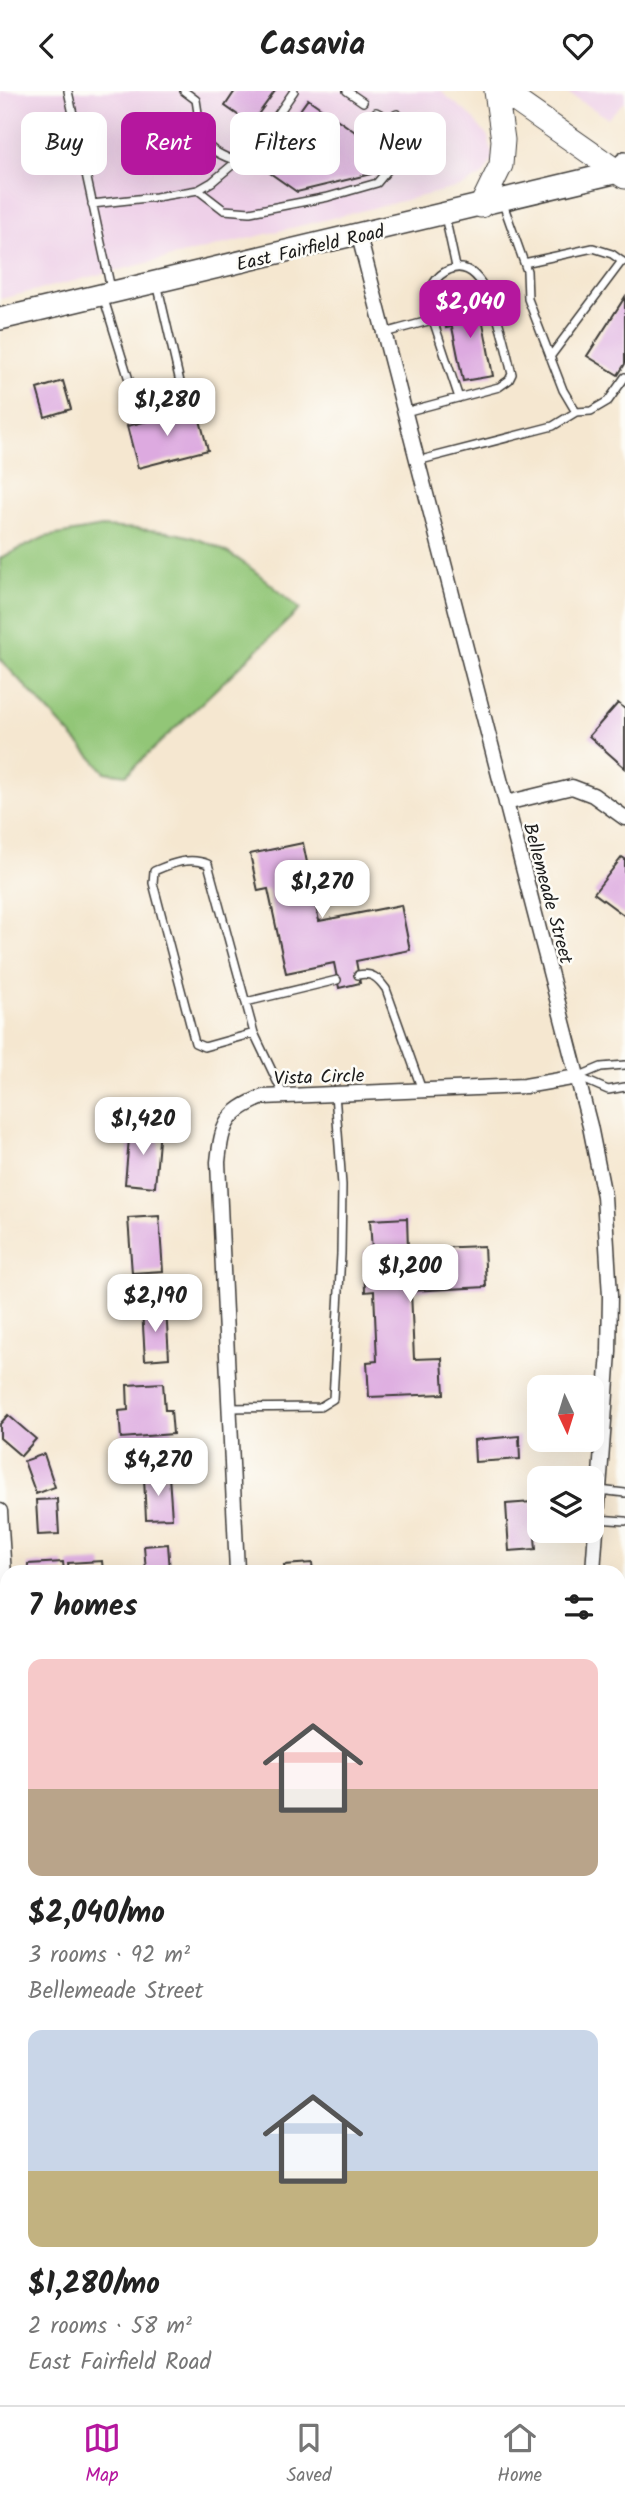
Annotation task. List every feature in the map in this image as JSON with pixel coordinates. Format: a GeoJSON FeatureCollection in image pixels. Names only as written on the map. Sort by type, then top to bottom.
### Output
{"type":"FeatureCollection","features":[{"type":"Feature","properties":{"kind":"main road"},"geometry":{"type":"LineString","coordinates":[[491,203],[501,165],[503,140],[496,91]]}},
{"type":"Feature","properties":{"kind":"main road"},"geometry":{"type":"LineString","coordinates":[[502,91],[623,171]]}},
{"type":"Feature","properties":{"kind":"main road","name":"East Fairfield Road"},"geometry":{"type":"LineString","coordinates":[[0,319],[359,236],[623,171]]}},
{"type":"Feature","properties":{"kind":"street","name":"Bellemeade Street"},"geometry":{"type":"LineString","coordinates":[[359,236],[578,1077],[604,1196],[610,1296],[601,1466]]}},
{"type":"Feature","properties":{"kind":"street"},"geometry":{"type":"LineString","coordinates":[[506,803],[572,787],[593,795],[625,818]]}},
{"type":"Feature","properties":{"kind":"street","name":"Vista Circle"},"geometry":{"type":"LineString","coordinates":[[237,1565],[218,1162],[220,1137],[227,1122],[242,1106],[263,1097],[525,1086],[578,1077]]}},
{"type":"Feature","properties":{"kind":"street"},"geometry":{"type":"LineString","coordinates":[[0,1511],[3,1565]]}},
{"type":"Feature","properties":{"kind":"street","name":"Bellemeade Street"},"geometry":{"type":"LineString","coordinates":[[593,1565],[595,1543]]}},
{"type":"Feature","properties":{"kind":"lane"},"geometry":{"type":"LineString","coordinates":[[68,91],[92,204],[107,294],[134,396],[140,399],[174,392],[180,382],[156,283]]}},
{"type":"Feature","properties":{"kind":"lane"},"geometry":{"type":"LineString","coordinates":[[184,91],[197,100],[202,139],[218,155],[230,159]]}},
{"type":"Feature","properties":{"kind":"lane"},"geometry":{"type":"LineString","coordinates":[[280,112],[294,91]]}},
{"type":"Feature","properties":{"kind":"lane"},"geometry":{"type":"LineString","coordinates":[[347,91],[363,102]]}},
{"type":"Feature","properties":{"kind":"lane"},"geometry":{"type":"LineString","coordinates":[[92,204],[198,190],[230,167]]}},
{"type":"Feature","properties":{"kind":"lane"},"geometry":{"type":"LineString","coordinates":[[198,190],[224,210],[250,212],[328,197],[377,183],[384,175]]}},
{"type":"Feature","properties":{"kind":"lane"},"geometry":{"type":"LineString","coordinates":[[491,203],[524,263],[528,299],[563,390],[576,412]]}},
{"type":"Feature","properties":{"kind":"lane"},"geometry":{"type":"LineString","coordinates":[[444,215],[456,267]]}},
{"type":"Feature","properties":{"kind":"lane"},"geometry":{"type":"LineString","coordinates":[[524,263],[593,248],[612,254],[624,262],[550,356]]}},
{"type":"Feature","properties":{"kind":"lane"},"geometry":{"type":"LineString","coordinates":[[405,412],[458,398],[499,387],[509,380],[512,374],[488,291],[473,271],[456,267],[441,273],[429,290],[428,305],[458,398]]}},
{"type":"Feature","properties":{"kind":"lane"},"geometry":{"type":"LineString","coordinates":[[384,333],[432,320]]}},
{"type":"Feature","properties":{"kind":"lane"},"geometry":{"type":"LineString","coordinates":[[417,461],[553,426],[576,412],[591,411],[608,401],[625,377]]}},
{"type":"Feature","properties":{"kind":"lane"},"geometry":{"type":"LineString","coordinates":[[254,1033],[204,1047],[195,1043],[153,883],[153,871],[175,862],[198,860],[208,863],[254,1033],[285,1096]]}},
{"type":"Feature","properties":{"kind":"lane"},"geometry":{"type":"LineString","coordinates":[[358,975],[368,973],[377,978],[386,989],[422,1091]]}},
{"type":"Feature","properties":{"kind":"lane"},"geometry":{"type":"LineString","coordinates":[[246,1002],[338,980]]}},
{"type":"Feature","properties":{"kind":"lane"},"geometry":{"type":"LineString","coordinates":[[578,1077],[601,1067],[625,1065]]}},
{"type":"Feature","properties":{"kind":"lane"},"geometry":{"type":"LineString","coordinates":[[578,1077],[608,1090],[625,1087]]}},
{"type":"Feature","properties":{"kind":"lane"},"geometry":{"type":"LineString","coordinates":[[230,1408],[320,1407],[333,1399],[342,1185],[335,1094]]}},
{"type":"Feature","properties":{"kind":"lane"},"geometry":{"type":"LineString","coordinates":[[604,1491],[625,1493]]}},
{"type":"Feature","properties":{"kind":"lane"},"geometry":{"type":"LineString","coordinates":[[604,1519],[625,1521]]}},
{"type":"Feature","properties":{"kind":"shaded area"},"geometry":{"type":"Polygon","coordinates":[[[0,91],[440,91],[469,114],[488,137],[493,159],[483,175],[463,186],[0,299],[0,91]]]}},
{"type":"Feature","properties":{"kind":"shaded area"},"geometry":{"type":"Polygon","coordinates":[[[564,91],[625,91],[625,101],[608,118],[564,91]]]}},
{"type":"Feature","properties":{"kind":"green space"},"geometry":{"type":"Polygon","coordinates":[[[102,527],[169,532],[208,543],[245,564],[300,609],[126,775],[105,772],[0,659],[0,558],[45,537],[102,527]]]}},
{"type":"Feature","properties":{"kind":"building"},"geometry":{"type":"Polygon","coordinates":[[[235,91],[275,91],[260,112],[234,112],[225,106],[235,91]]]}},
{"type":"Feature","properties":{"kind":"building"},"geometry":{"type":"Polygon","coordinates":[[[308,99],[327,112],[299,112],[308,99]]]}},
{"type":"Feature","properties":{"kind":"building"},"geometry":{"type":"Polygon","coordinates":[[[340,121],[354,131],[354,175],[367,175],[297,192],[273,175],[340,175],[340,121]]]}},
{"type":"Feature","properties":{"kind":"building"},"geometry":{"type":"Polygon","coordinates":[[[625,297],[625,364],[618,375],[587,356],[625,297]]]}},
{"type":"Feature","properties":{"kind":"building"},"geometry":{"type":"Polygon","coordinates":[[[479,302],[493,376],[463,381],[452,327],[446,328],[443,309],[479,302]]]}},
{"type":"Feature","properties":{"kind":"building"},"geometry":{"type":"Polygon","coordinates":[[[63,381],[71,409],[45,417],[37,389],[63,381]]]}},
{"type":"Feature","properties":{"kind":"building"},"geometry":{"type":"Polygon","coordinates":[[[197,409],[208,450],[138,468],[127,426],[197,409]]]}},
{"type":"Feature","properties":{"kind":"building"},"geometry":{"type":"Polygon","coordinates":[[[618,703],[625,709],[625,768],[589,736],[618,703]]]}},
{"type":"Feature","properties":{"kind":"building"},"geometry":{"type":"Polygon","coordinates":[[[303,843],[319,921],[401,905],[410,950],[356,961],[360,983],[339,988],[334,963],[286,973],[268,889],[258,891],[250,854],[303,843]]]}},
{"type":"Feature","properties":{"kind":"building"},"geometry":{"type":"Polygon","coordinates":[[[622,857],[625,859],[625,916],[594,893],[622,857]]]}},
{"type":"Feature","properties":{"kind":"building"},"geometry":{"type":"Polygon","coordinates":[[[130,1127],[160,1129],[155,1187],[125,1184],[130,1127]]]}},
{"type":"Feature","properties":{"kind":"building"},"geometry":{"type":"Polygon","coordinates":[[[159,1216],[163,1271],[132,1273],[128,1218],[159,1216]]]}},
{"type":"Feature","properties":{"kind":"building"},"geometry":{"type":"Polygon","coordinates":[[[407,1218],[408,1249],[484,1246],[486,1287],[411,1291],[414,1359],[442,1358],[444,1394],[369,1397],[367,1362],[377,1361],[374,1291],[365,1292],[364,1251],[372,1251],[370,1220],[407,1218]]]}},
{"type":"Feature","properties":{"kind":"building"},"geometry":{"type":"Polygon","coordinates":[[[166,1308],[169,1358],[145,1360],[142,1309],[166,1308]]]}},
{"type":"Feature","properties":{"kind":"building"},"geometry":{"type":"Polygon","coordinates":[[[163,1383],[165,1410],[171,1410],[173,1434],[121,1438],[119,1411],[128,1410],[127,1385],[163,1383]]]}},
{"type":"Feature","properties":{"kind":"building"},"geometry":{"type":"Polygon","coordinates":[[[8,1415],[36,1439],[21,1456],[0,1438],[0,1424],[8,1415]]]}},
{"type":"Feature","properties":{"kind":"building"},"geometry":{"type":"Polygon","coordinates":[[[519,1436],[520,1459],[475,1462],[474,1440],[519,1436]]]}},
{"type":"Feature","properties":{"kind":"building"},"geometry":{"type":"Polygon","coordinates":[[[44,1454],[55,1487],[36,1494],[24,1461],[44,1454]]]}},
{"type":"Feature","properties":{"kind":"building"},"geometry":{"type":"Polygon","coordinates":[[[169,1476],[172,1518],[146,1519],[144,1478],[169,1476]]]}},
{"type":"Feature","properties":{"kind":"building"},"geometry":{"type":"Polygon","coordinates":[[[57,1499],[59,1534],[38,1535],[36,1500],[57,1499]]]}},
{"type":"Feature","properties":{"kind":"building"},"geometry":{"type":"Polygon","coordinates":[[[527,1502],[527,1543],[535,1543],[536,1549],[509,1551],[506,1504],[527,1502]]]}},
{"type":"Feature","properties":{"kind":"building"},"geometry":{"type":"Polygon","coordinates":[[[168,1544],[170,1565],[146,1565],[144,1546],[168,1544]]]}},
{"type":"Feature","properties":{"kind":"building"},"geometry":{"type":"Polygon","coordinates":[[[102,1561],[102,1565],[68,1565],[102,1561]]]}},
{"type":"Feature","properties":{"kind":"building"},"geometry":{"type":"Polygon","coordinates":[[[63,1562],[63,1565],[28,1565],[63,1562]]]}}]}
